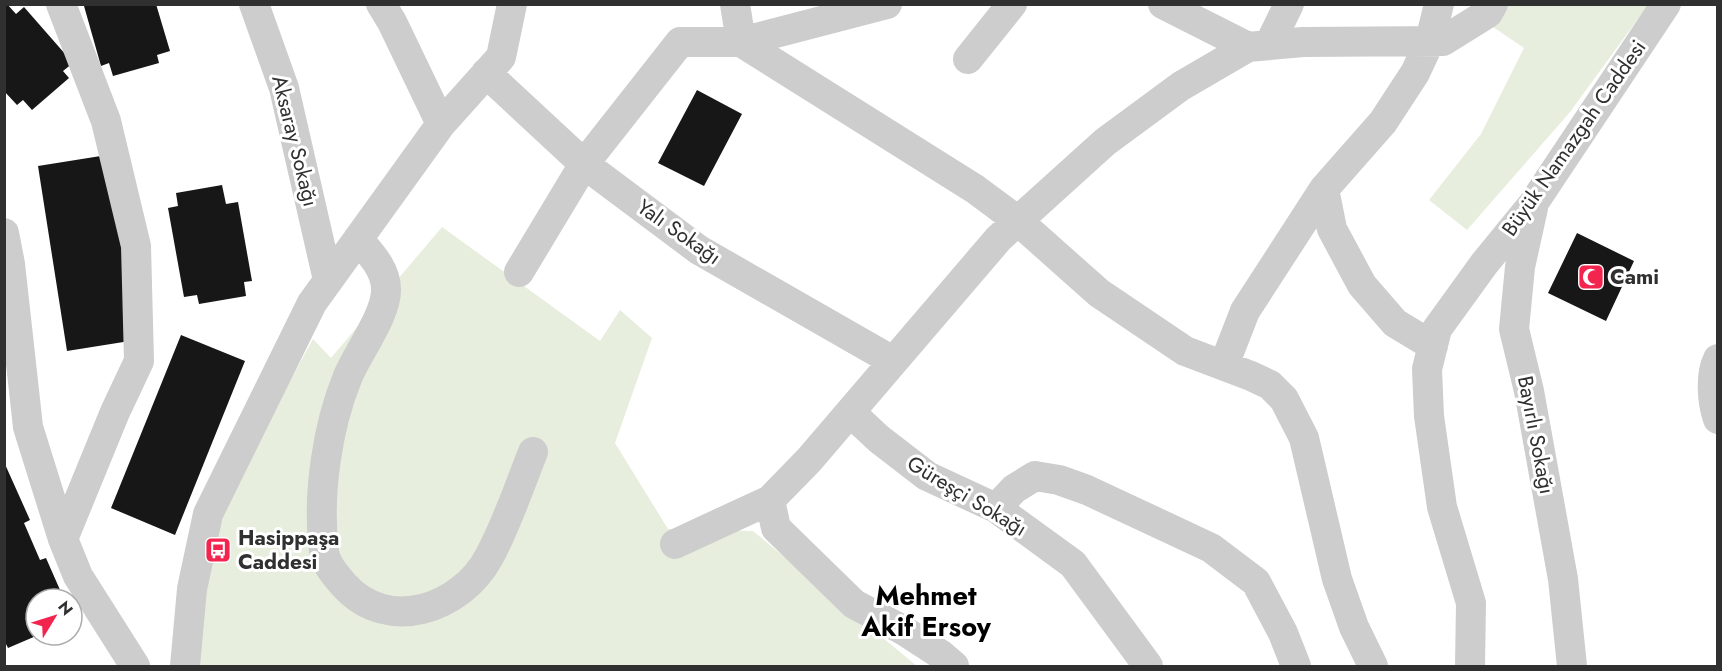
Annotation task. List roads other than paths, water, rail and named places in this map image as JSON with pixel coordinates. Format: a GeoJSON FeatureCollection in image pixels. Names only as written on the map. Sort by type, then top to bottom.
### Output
{"type":"FeatureCollection","features":[{"type":"Feature","properties":{"kind":"street"},"geometry":{"type":"LineString","coordinates":[[62,4],[106,121],[136,246],[139,361],[115,412],[63,539]]}},
{"type":"Feature","properties":{"kind":"street","name":"Aksaray Sokağı"},"geometry":{"type":"LineString","coordinates":[[254,4],[284,88],[328,280]]}},
{"type":"Feature","properties":{"kind":"street"},"geometry":{"type":"LineString","coordinates":[[381,4],[441,124]]}},
{"type":"Feature","properties":{"kind":"street"},"geometry":{"type":"LineString","coordinates":[[184,666],[192,589],[208,514],[312,303],[441,124],[501,57],[512,4]]}},
{"type":"Feature","properties":{"kind":"street"},"geometry":{"type":"LineString","coordinates":[[735,4],[741,42],[975,189],[1018,221],[1099,293],[1185,351],[1270,385],[1284,399],[1304,438],[1337,579],[1354,627],[1373,666]]}},
{"type":"Feature","properties":{"kind":"street"},"geometry":{"type":"LineString","coordinates":[[519,272],[584,164],[680,42],[741,42],[887,4]]}},
{"type":"Feature","properties":{"kind":"street"},"geometry":{"type":"LineString","coordinates":[[968,59],[1012,4]]}},
{"type":"Feature","properties":{"kind":"street"},"geometry":{"type":"LineString","coordinates":[[1163,4],[1259,46]]}},
{"type":"Feature","properties":{"kind":"street"},"geometry":{"type":"LineString","coordinates":[[1259,46],[1289,4]]}},
{"type":"Feature","properties":{"kind":"street"},"geometry":{"type":"LineString","coordinates":[[1224,365],[1245,311],[1324,189],[1383,122],[1415,73],[1430,41],[1439,4]]}},
{"type":"Feature","properties":{"kind":"street"},"geometry":{"type":"LineString","coordinates":[[675,544],[770,500],[850,412],[999,238],[1105,142],[1181,86],[1259,46],[1303,42],[1443,41],[1488,13],[1493,4]]}},
{"type":"Feature","properties":{"kind":"street","name":"Büyük Namazgah Caddesi"},"geometry":{"type":"LineString","coordinates":[[1435,338],[1484,264],[1533,204],[1666,4]]}},
{"type":"Feature","properties":{"kind":"street","name":"Yalı Sokağı"},"geometry":{"type":"LineString","coordinates":[[486,73],[584,164],[699,250],[893,361]]}},
{"type":"Feature","properties":{"kind":"street"},"geometry":{"type":"LineString","coordinates":[[1324,189],[1332,230],[1362,285],[1395,323],[1435,338],[1426,369],[1429,416],[1442,507],[1471,603],[1470,666]]}},
{"type":"Feature","properties":{"kind":"street","name":"Bayırlı Sokağı"},"geometry":{"type":"LineString","coordinates":[[1533,204],[1520,267],[1514,329],[1529,391],[1563,579],[1572,666]]}},
{"type":"Feature","properties":{"kind":"street"},"geometry":{"type":"LineString","coordinates":[[4,233],[10,264],[28,427],[63,539],[78,576],[135,666]]}},
{"type":"Feature","properties":{"kind":"street"},"geometry":{"type":"LineString","coordinates":[[358,238],[383,272],[386,288],[385,302],[348,377],[334,422],[325,466],[322,515],[324,553],[334,575],[350,592],[370,605],[392,611],[417,611],[437,606],[472,580],[486,562],[497,543],[533,452]]}},
{"type":"Feature","properties":{"kind":"street"},"geometry":{"type":"LineString","coordinates":[[1718,359],[1714,367],[1714,409],[1718,418]]}},
{"type":"Feature","properties":{"kind":"street","name":"Güreşçi Sokağı"},"geometry":{"type":"LineString","coordinates":[[850,412],[879,439],[927,476],[996,508],[1073,564],[1148,666]]}},
{"type":"Feature","properties":{"kind":"street"},"geometry":{"type":"LineString","coordinates":[[996,508],[1014,489],[1035,476],[1059,480],[1087,490],[1211,548],[1256,582],[1283,633],[1296,666]]}},
{"type":"Feature","properties":{"kind":"street"},"geometry":{"type":"LineString","coordinates":[[770,500],[776,528],[854,604],[903,630],[954,666]]}},
{"type":"Feature","properties":{"kind":"place","name":"Cami"},"geometry":{"type":"Point","coordinates":[1591,277]}},
{"type":"Feature","properties":{"kind":"place","name":"Hasippaşa Caddesi"},"geometry":{"type":"Point","coordinates":[218,550]}},
{"type":"Feature","properties":{"kind":"district","name":"Mehmet Akif Ersoy"},"geometry":{"type":"Point","coordinates":[926,610]}}]}
